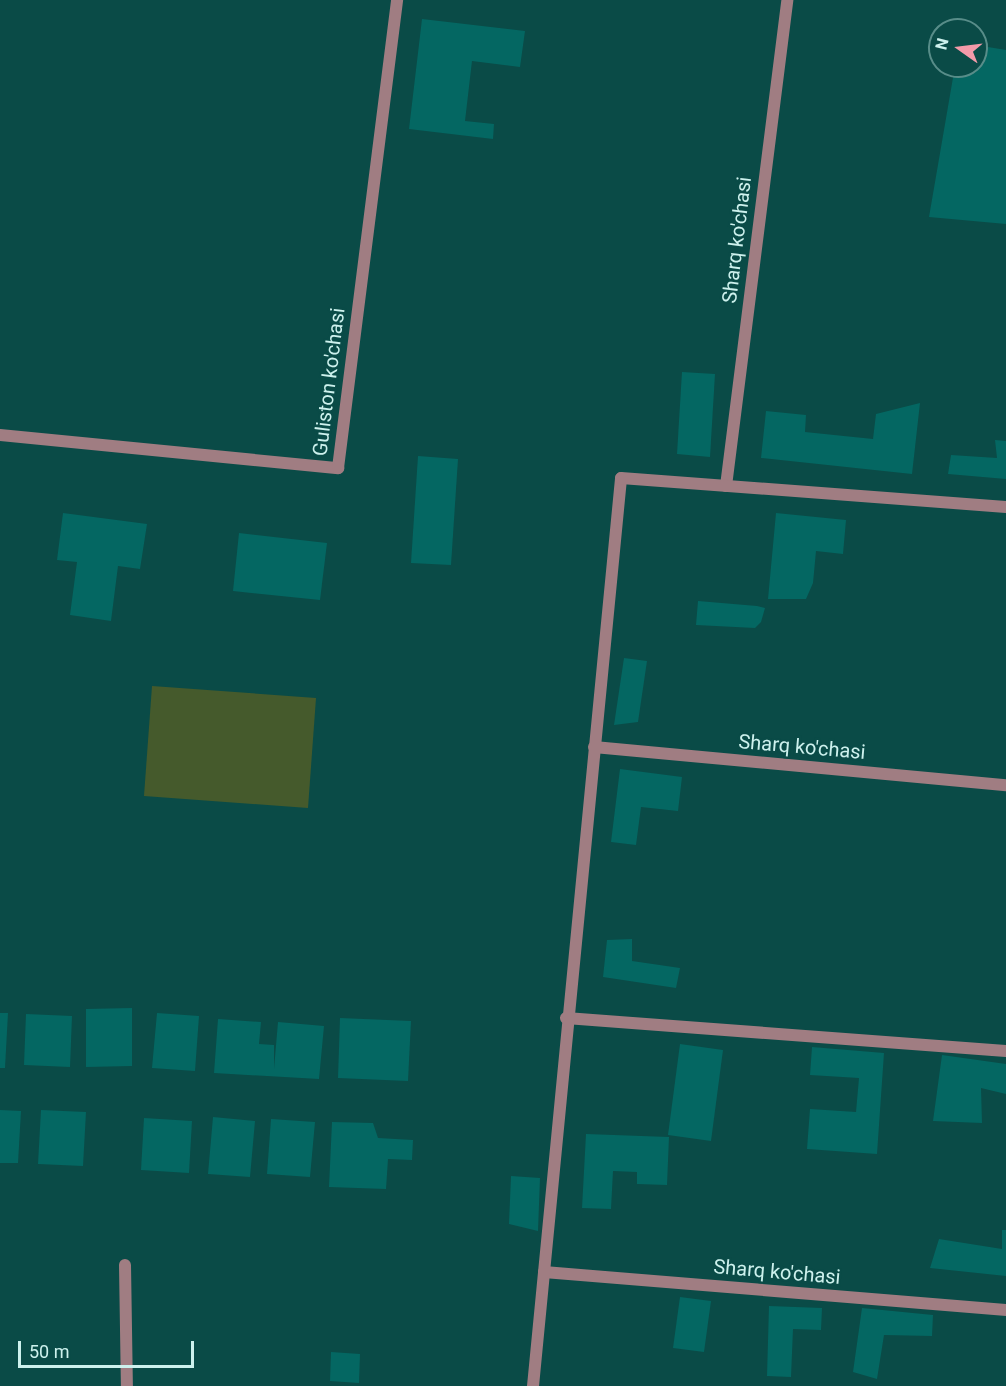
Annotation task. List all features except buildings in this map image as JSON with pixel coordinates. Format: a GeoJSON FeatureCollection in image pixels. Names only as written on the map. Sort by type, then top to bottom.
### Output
{"type":"FeatureCollection","features":[{"type":"Feature","properties":{"kind":"street","name":"Guliston ko'chasi"},"geometry":{"type":"LineString","coordinates":[[0,435],[338,468],[397,0]]}},
{"type":"Feature","properties":{"kind":"street","name":"Sharq ko'chasi"},"geometry":{"type":"LineString","coordinates":[[726,486],[787,0]]}},
{"type":"Feature","properties":{"kind":"street"},"geometry":{"type":"LineString","coordinates":[[533,1386],[566,1018],[621,478],[1006,507]]}},
{"type":"Feature","properties":{"kind":"street","name":"Sharq ko'chasi"},"geometry":{"type":"LineString","coordinates":[[594,747],[1006,785]]}},
{"type":"Feature","properties":{"kind":"street"},"geometry":{"type":"LineString","coordinates":[[566,1018],[1006,1051]]}},
{"type":"Feature","properties":{"kind":"street"},"geometry":{"type":"LineString","coordinates":[[125,1264],[128,1386]]}},
{"type":"Feature","properties":{"kind":"street","name":"Sharq ko'chasi"},"geometry":{"type":"LineString","coordinates":[[544,1272],[1006,1310]]}},
{"type":"Feature","properties":{"kind":"green space"},"geometry":{"type":"Polygon","coordinates":[[[152,686],[316,698],[308,808],[144,796],[152,686]]]}}]}
